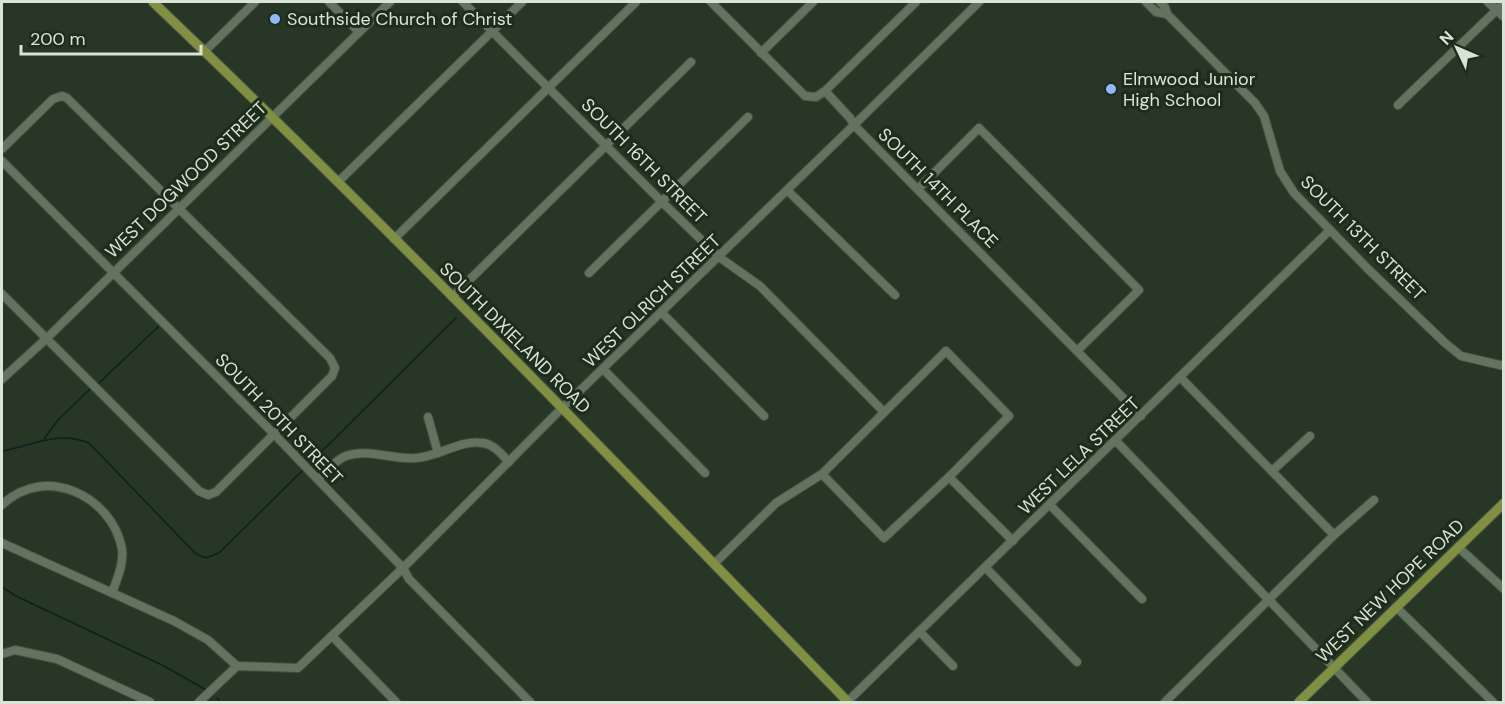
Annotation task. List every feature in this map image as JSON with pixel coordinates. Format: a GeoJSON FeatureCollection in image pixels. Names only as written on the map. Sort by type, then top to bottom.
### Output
{"type":"FeatureCollection","features":[{"type":"Feature","properties":{"kind":"main road","name":"SOUTH DIXIELAND ROAD"},"geometry":{"type":"LineString","coordinates":[[153,2],[338,182],[848,702]]}},
{"type":"Feature","properties":{"kind":"main road","name":"WEST NEW HOPE ROAD"},"geometry":{"type":"LineString","coordinates":[[1299,702],[1503,503]]}},
{"type":"Feature","properties":{"kind":"street"},"geometry":{"type":"LineString","coordinates":[[205,51],[255,2]]}},
{"type":"Feature","properties":{"kind":"street"},"geometry":{"type":"LineString","coordinates":[[329,2],[359,32]]}},
{"type":"Feature","properties":{"kind":"street","name":"WEST DOGWOOD STREET"},"geometry":{"type":"LineString","coordinates":[[2,379],[46,339],[390,2]]}},
{"type":"Feature","properties":{"kind":"street","name":"SOUTH 16TH STREET"},"geometry":{"type":"LineString","coordinates":[[463,2],[662,202],[719,256],[760,286],[884,412]]}},
{"type":"Feature","properties":{"kind":"street"},"geometry":{"type":"LineString","coordinates":[[338,182],[522,2]]}},
{"type":"Feature","properties":{"kind":"street"},"geometry":{"type":"LineString","coordinates":[[394,239],[636,2]]}},
{"type":"Feature","properties":{"kind":"street"},"geometry":{"type":"LineString","coordinates":[[711,2],[805,96],[816,97],[825,91],[916,2]]}},
{"type":"Feature","properties":{"kind":"street"},"geometry":{"type":"LineString","coordinates":[[761,53],[813,2]]}},
{"type":"Feature","properties":{"kind":"street","name":"WEST OLRICH STREET"},"geometry":{"type":"LineString","coordinates":[[237,666],[298,668],[403,568],[561,409],[979,2]]}},
{"type":"Feature","properties":{"kind":"street","name":"SOUTH 13TH STREET"},"geometry":{"type":"LineString","coordinates":[[1146,2],[1156,12],[1167,14]]}},
{"type":"Feature","properties":{"kind":"street","name":"SOUTH 13TH STREET"},"geometry":{"type":"LineString","coordinates":[[1160,2],[1167,14],[1255,103],[1264,116],[1274,152],[1287,182],[1330,230],[1461,356],[1503,366]]}},
{"type":"Feature","properties":{"kind":"street"},"geometry":{"type":"LineString","coordinates":[[1488,2],[1503,17]]}},
{"type":"Feature","properties":{"kind":"street"},"geometry":{"type":"LineString","coordinates":[[1398,105],[1503,3]]}},
{"type":"Feature","properties":{"kind":"street"},"geometry":{"type":"LineString","coordinates":[[452,297],[691,62]]}},
{"type":"Feature","properties":{"kind":"street","name":"SOUTH 14TH PLACE"},"geometry":{"type":"LineString","coordinates":[[825,91],[850,118],[854,126],[1141,416]]}},
{"type":"Feature","properties":{"kind":"street"},"geometry":{"type":"LineString","coordinates":[[2,149],[53,99],[62,96],[68,98],[330,358],[335,368],[332,376],[216,492],[208,495],[199,491],[2,294]]}},
{"type":"Feature","properties":{"kind":"street"},"geometry":{"type":"LineString","coordinates":[[589,273],[748,117]]}},
{"type":"Feature","properties":{"kind":"street"},"geometry":{"type":"LineString","coordinates":[[918,189],[979,128],[1139,290],[1078,350]]}},
{"type":"Feature","properties":{"kind":"street","name":"SOUTH 20TH STREET"},"geometry":{"type":"LineString","coordinates":[[2,161],[318,479],[403,568],[408,578],[530,702]]}},
{"type":"Feature","properties":{"kind":"street"},"geometry":{"type":"LineString","coordinates":[[787,190],[895,296]]}},
{"type":"Feature","properties":{"kind":"street","name":"WEST LELA STREET"},"geometry":{"type":"LineString","coordinates":[[848,702],[1330,230]]}},
{"type":"Feature","properties":{"kind":"street"},"geometry":{"type":"LineString","coordinates":[[662,313],[764,416]]}},
{"type":"Feature","properties":{"kind":"street"},"geometry":{"type":"LineString","coordinates":[[714,564],[776,503],[822,474],[946,351],[1010,416],[884,538],[822,474]]}},
{"type":"Feature","properties":{"kind":"street"},"geometry":{"type":"LineString","coordinates":[[603,369],[705,473]]}},
{"type":"Feature","properties":{"kind":"street"},"geometry":{"type":"LineString","coordinates":[[1180,377],[1334,535]]}},
{"type":"Feature","properties":{"kind":"street"},"geometry":{"type":"LineString","coordinates":[[428,417],[438,453]]}},
{"type":"Feature","properties":{"kind":"street"},"geometry":{"type":"LineString","coordinates":[[1272,471],[1310,436]]}},
{"type":"Feature","properties":{"kind":"street"},"geometry":{"type":"LineString","coordinates":[[1116,441],[1367,702]]}},
{"type":"Feature","properties":{"kind":"street"},"geometry":{"type":"LineString","coordinates":[[318,479],[336,461],[355,454],[417,458],[472,443],[484,443],[495,448],[509,462]]}},
{"type":"Feature","properties":{"kind":"street"},"geometry":{"type":"LineString","coordinates":[[949,477],[1012,541]]}},
{"type":"Feature","properties":{"kind":"street"},"geometry":{"type":"LineString","coordinates":[[2,505],[23,491],[45,486],[65,487],[86,496],[98,505],[113,525],[122,551],[121,570],[112,593]]}},
{"type":"Feature","properties":{"kind":"street"},"geometry":{"type":"LineString","coordinates":[[1165,702],[1334,535],[1374,500]]}},
{"type":"Feature","properties":{"kind":"street"},"geometry":{"type":"LineString","coordinates":[[1050,505],[1142,599]]}},
{"type":"Feature","properties":{"kind":"street"},"geometry":{"type":"LineString","coordinates":[[2,543],[174,621],[208,640],[237,666],[200,702]]}},
{"type":"Feature","properties":{"kind":"street"},"geometry":{"type":"LineString","coordinates":[[1458,547],[1503,589]]}},
{"type":"Feature","properties":{"kind":"street"},"geometry":{"type":"LineString","coordinates":[[986,568],[1077,662]]}},
{"type":"Feature","properties":{"kind":"street"},"geometry":{"type":"LineString","coordinates":[[1396,607],[1493,702]]}},
{"type":"Feature","properties":{"kind":"street"},"geometry":{"type":"LineString","coordinates":[[920,632],[953,666]]}},
{"type":"Feature","properties":{"kind":"street"},"geometry":{"type":"LineString","coordinates":[[332,636],[396,702]]}},
{"type":"Feature","properties":{"kind":"street"},"geometry":{"type":"LineString","coordinates":[[2,654],[15,650],[57,659],[150,702]]}},
{"type":"Feature","properties":{"kind":"waterway"},"geometry":{"type":"LineString","coordinates":[[307,466],[456,318]]}},
{"type":"Feature","properties":{"kind":"waterway"},"geometry":{"type":"LineString","coordinates":[[98,384],[159,326]]}},
{"type":"Feature","properties":{"kind":"waterway"},"geometry":{"type":"LineString","coordinates":[[44,439],[58,420],[90,389]]}},
{"type":"Feature","properties":{"kind":"waterway"},"geometry":{"type":"LineString","coordinates":[[2,451],[55,438],[77,439],[89,443],[196,554],[206,558],[219,553],[304,469]]}},
{"type":"Feature","properties":{"kind":"waterway"},"geometry":{"type":"LineString","coordinates":[[2,587],[16,596],[164,666],[208,691]]}},
{"type":"Feature","properties":{"kind":"waterway"},"geometry":{"type":"LineString","coordinates":[[217,698],[220,702]]}},
{"type":"Feature","properties":{"kind":"place","name":"Southside Church of Christ"},"geometry":{"type":"Point","coordinates":[275,19]}},
{"type":"Feature","properties":{"kind":"place","name":"Elmwood Junior High School"},"geometry":{"type":"Point","coordinates":[1111,89]}}]}
